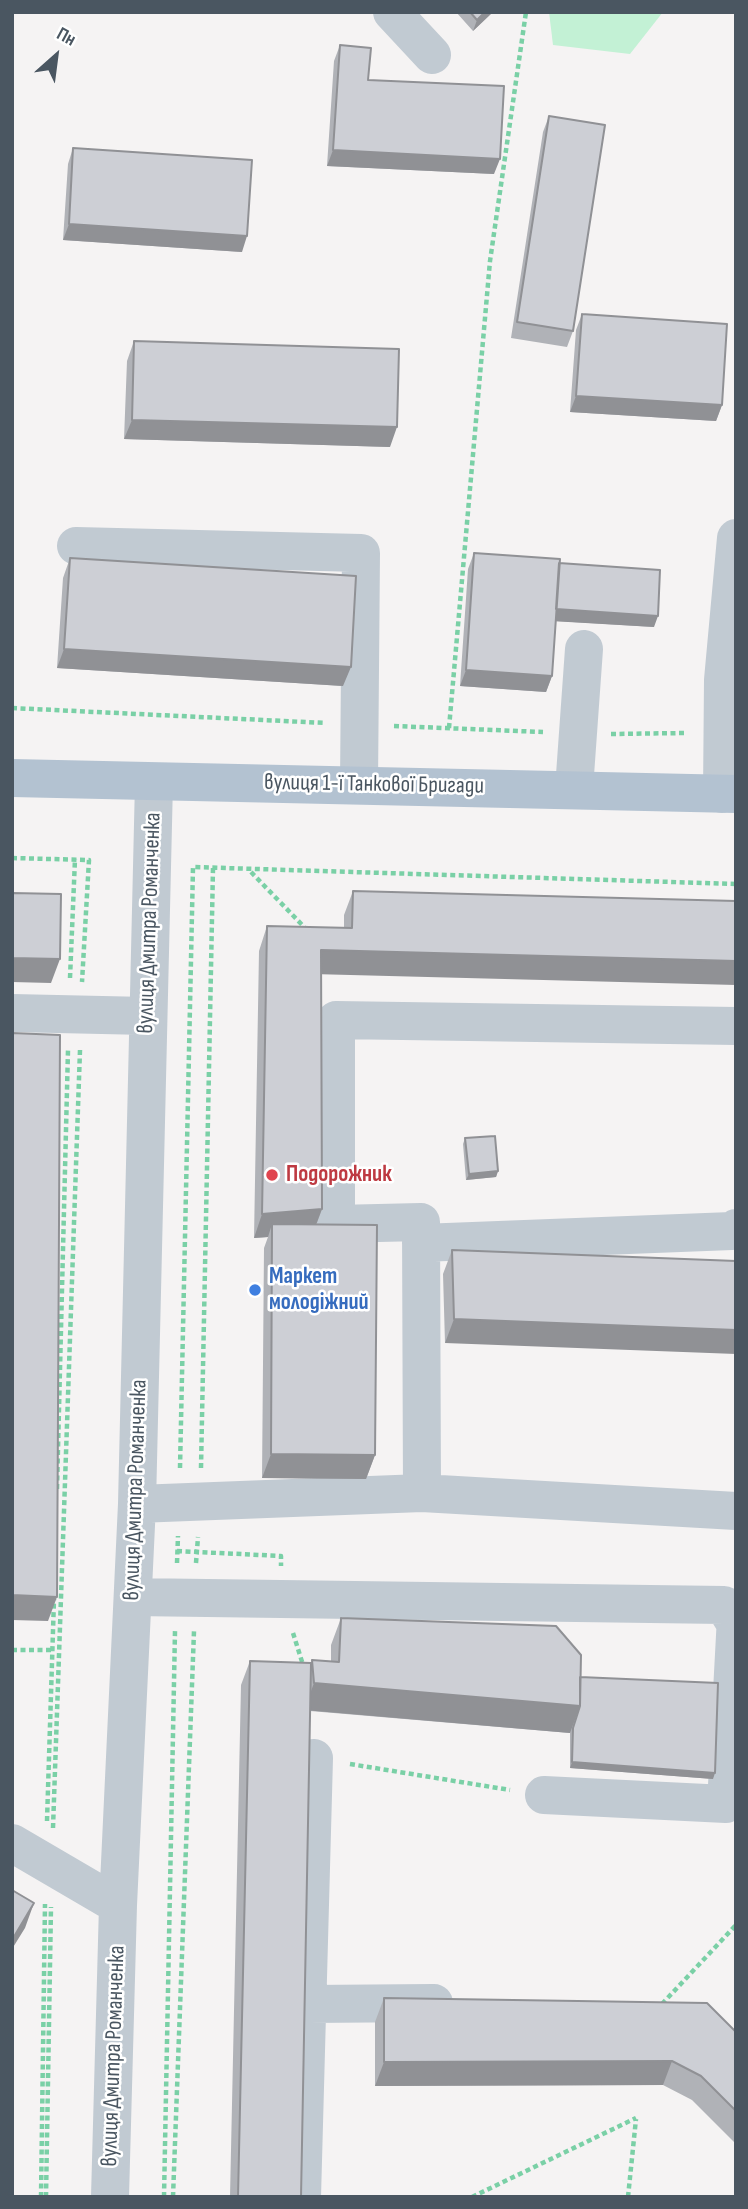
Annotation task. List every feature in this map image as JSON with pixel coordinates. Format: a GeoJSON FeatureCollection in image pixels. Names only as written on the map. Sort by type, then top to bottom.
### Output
{"type":"FeatureCollection","features":[{"type":"Feature","properties":{"kind":"main road","name":"вулиця 1-ї Танкової Бригади"},"geometry":{"type":"LineString","coordinates":[[12,778],[729,794]]}},
{"type":"Feature","properties":{"kind":"street"},"geometry":{"type":"LineString","coordinates":[[393,12],[432,55]]}},
{"type":"Feature","properties":{"kind":"street"},"geometry":{"type":"LineString","coordinates":[[729,794],[723,680],[736,538]]}},
{"type":"Feature","properties":{"kind":"street"},"geometry":{"type":"LineString","coordinates":[[76,545],[361,553],[359,784]]}},
{"type":"Feature","properties":{"kind":"street"},"geometry":{"type":"LineString","coordinates":[[574,789],[584,649]]}},
{"type":"Feature","properties":{"kind":"street","name":"вулиця Дмитра Романченка"},"geometry":{"type":"LineString","coordinates":[[110,2197],[118,1905],[137,1504],[154,782]]}},
{"type":"Feature","properties":{"kind":"street"},"geometry":{"type":"LineString","coordinates":[[12,1013],[147,1016]]}},
{"type":"Feature","properties":{"kind":"street"},"geometry":{"type":"LineString","coordinates":[[422,1493],[421,1222],[336,1224],[336,1020],[736,1026]]}},
{"type":"Feature","properties":{"kind":"street"},"geometry":{"type":"LineString","coordinates":[[421,1242],[732,1231],[736,1228]]}},
{"type":"Feature","properties":{"kind":"street"},"geometry":{"type":"LineString","coordinates":[[137,1504],[422,1493],[736,1511]]}},
{"type":"Feature","properties":{"kind":"street"},"geometry":{"type":"LineString","coordinates":[[133,1597],[724,1605],[735,1619],[726,1804],[544,1795]]}},
{"type":"Feature","properties":{"kind":"street"},"geometry":{"type":"LineString","coordinates":[[302,2197],[314,1758]]}},
{"type":"Feature","properties":{"kind":"street"},"geometry":{"type":"LineString","coordinates":[[12,1843],[118,1905]]}},
{"type":"Feature","properties":{"kind":"street"},"geometry":{"type":"LineString","coordinates":[[308,2004],[470,2003]]}},
{"type":"Feature","properties":{"kind":"path"},"geometry":{"type":"LineString","coordinates":[[449,728],[490,261],[526,12]]}},
{"type":"Feature","properties":{"kind":"path"},"geometry":{"type":"LineString","coordinates":[[12,708],[360,725]]}},
{"type":"Feature","properties":{"kind":"path"},"geometry":{"type":"LineString","coordinates":[[12,858],[89,860],[75,1015],[56,1650]]}},
{"type":"Feature","properties":{"kind":"path"},"geometry":{"type":"LineString","coordinates":[[43,2197],[48,1864],[75,1015],[75,859]]}},
{"type":"Feature","properties":{"kind":"path"},"geometry":{"type":"LineString","coordinates":[[193,867],[250,871],[736,884]]}},
{"type":"Feature","properties":{"kind":"path"},"geometry":{"type":"LineString","coordinates":[[250,871],[310,933]]}},
{"type":"Feature","properties":{"kind":"path"},"geometry":{"type":"LineString","coordinates":[[12,1650],[56,1650]]}},
{"type":"Feature","properties":{"kind":"path"},"geometry":{"type":"LineString","coordinates":[[314,1758],[544,1795]]}},
{"type":"Feature","properties":{"kind":"path"},"geometry":{"type":"LineString","coordinates":[[662,2004],[736,1926]]}},
{"type":"Feature","properties":{"kind":"path"},"geometry":{"type":"LineString","coordinates":[[472,2197],[636,2118],[628,2197]]}},
{"type":"Feature","properties":{"kind":"green space"},"geometry":{"type":"Polygon","coordinates":[[[549,12],[663,12],[630,54],[553,45],[549,12]]]}},
{"type":"Feature","properties":{"kind":"building"},"geometry":{"type":"Polygon","coordinates":[[[470,12],[485,12],[477,20],[470,12]]]}},
{"type":"Feature","properties":{"kind":"building"},"geometry":{"type":"Polygon","coordinates":[[[340,45],[371,48],[368,80],[504,86],[500,159],[333,150],[340,45]]]}},
{"type":"Feature","properties":{"kind":"building"},"geometry":{"type":"Polygon","coordinates":[[[549,116],[605,125],[573,331],[517,322],[549,116]]]}},
{"type":"Feature","properties":{"kind":"building"},"geometry":{"type":"Polygon","coordinates":[[[73,148],[252,160],[247,236],[69,224],[73,148]]]}},
{"type":"Feature","properties":{"kind":"building"},"geometry":{"type":"Polygon","coordinates":[[[582,314],[727,324],[722,405],[576,396],[582,314]]]}},
{"type":"Feature","properties":{"kind":"building"},"geometry":{"type":"Polygon","coordinates":[[[134,341],[399,349],[397,427],[132,420],[134,341]]]}},
{"type":"Feature","properties":{"kind":"building"},"geometry":{"type":"Polygon","coordinates":[[[474,553],[560,559],[552,676],[466,670],[474,553]]]}},
{"type":"Feature","properties":{"kind":"building"},"geometry":{"type":"Polygon","coordinates":[[[70,558],[356,576],[351,667],[64,649],[70,558]]]}},
{"type":"Feature","properties":{"kind":"building"},"geometry":{"type":"Polygon","coordinates":[[[559,563],[660,570],[658,616],[556,609],[559,563]]]}},
{"type":"Feature","properties":{"kind":"building"},"geometry":{"type":"Polygon","coordinates":[[[353,891],[736,901],[736,961],[321,950],[322,1209],[262,1214],[267,926],[352,928],[353,891]]]}},
{"type":"Feature","properties":{"kind":"building"},"geometry":{"type":"Polygon","coordinates":[[[12,893],[61,894],[60,959],[12,958],[12,893]]]}},
{"type":"Feature","properties":{"kind":"building"},"geometry":{"type":"Polygon","coordinates":[[[12,1033],[60,1035],[57,1597],[12,1595],[12,1033]]]}},
{"type":"Feature","properties":{"kind":"building"},"geometry":{"type":"Polygon","coordinates":[[[495,1136],[498,1171],[469,1174],[465,1138],[495,1136]]]}},
{"type":"Feature","properties":{"kind":"building"},"geometry":{"type":"Polygon","coordinates":[[[272,1224],[377,1225],[375,1455],[271,1454],[272,1224]]]}},
{"type":"Feature","properties":{"kind":"building"},"geometry":{"type":"Polygon","coordinates":[[[452,1250],[736,1261],[736,1330],[454,1319],[452,1250]]]}},
{"type":"Feature","properties":{"kind":"building"},"geometry":{"type":"Polygon","coordinates":[[[341,1618],[556,1626],[581,1655],[580,1706],[314,1683],[312,1660],[339,1662],[341,1618]]]}},
{"type":"Feature","properties":{"kind":"building"},"geometry":{"type":"Polygon","coordinates":[[[250,1661],[311,1663],[301,2197],[238,2197],[250,1661]]]}},
{"type":"Feature","properties":{"kind":"building"},"geometry":{"type":"Polygon","coordinates":[[[580,1677],[718,1683],[715,1773],[572,1762],[573,1728],[580,1706],[580,1677]]]}},
{"type":"Feature","properties":{"kind":"building"},"geometry":{"type":"Polygon","coordinates":[[[12,1890],[34,1903],[12,1940],[12,1890]]]}},
{"type":"Feature","properties":{"kind":"building"},"geometry":{"type":"Polygon","coordinates":[[[384,1998],[707,2003],[736,2032],[736,2111],[701,2076],[672,2061],[384,2062],[384,1998]]]}},
{"type":"Feature","properties":{"kind":"place","name":"Подорожник"},"geometry":{"type":"Point","coordinates":[272,1175]}},
{"type":"Feature","properties":{"kind":"place","name":"Маркет молодіжний"},"geometry":{"type":"Point","coordinates":[255,1290]}}]}
